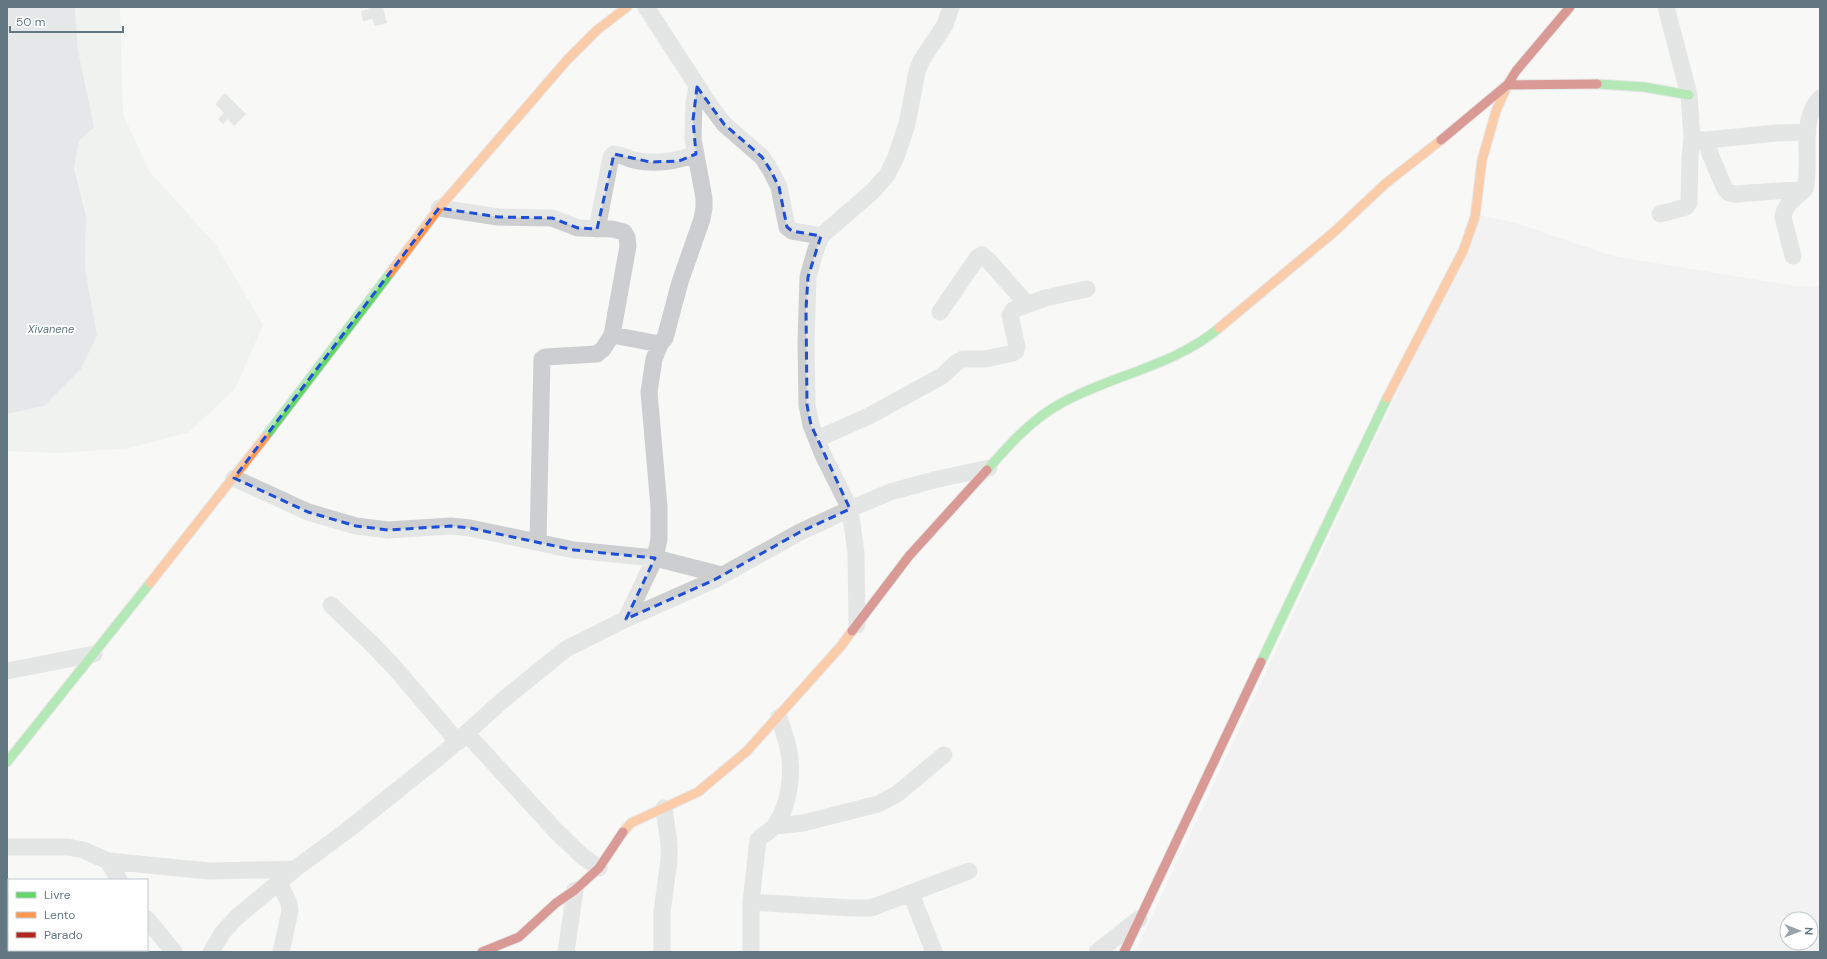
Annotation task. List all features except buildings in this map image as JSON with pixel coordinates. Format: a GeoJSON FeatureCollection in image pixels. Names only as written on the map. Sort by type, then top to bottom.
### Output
{"type":"FeatureCollection","features":[{"type":"Feature","properties":{"kind":"street"},"geometry":{"type":"LineString","coordinates":[[7,762],[234,478],[439,208],[568,59],[597,30],[627,7]]}},
{"type":"Feature","properties":{"kind":"street"},"geometry":{"type":"LineString","coordinates":[[646,7],[697,87],[724,124],[762,157],[779,187],[787,227],[792,231],[821,236]]}},
{"type":"Feature","properties":{"kind":"street"},"geometry":{"type":"LineString","coordinates":[[857,625],[856,553],[850,509],[811,425],[807,405],[806,309],[808,278],[821,236],[873,191],[887,175],[896,157],[907,124],[917,72],[921,61],[945,25],[951,7]]}},
{"type":"Feature","properties":{"kind":"street"},"geometry":{"type":"LineString","coordinates":[[1124,952],[1348,479],[1413,345],[1463,251],[1475,217],[1482,160],[1496,111],[1507,85],[1570,7]]}},
{"type":"Feature","properties":{"kind":"street"},"geometry":{"type":"LineString","coordinates":[[1666,7],[1699,140],[1710,154],[1725,189],[1729,193],[1736,194],[1805,189]]}},
{"type":"Feature","properties":{"kind":"street"},"geometry":{"type":"LineString","coordinates":[[482,952],[519,937],[556,904],[575,890],[599,868],[625,828],[631,823],[698,792],[747,751],[820,672],[909,556],[932,529],[1012,442],[1058,405],[1092,389],[1164,361],[1208,338],[1334,232],[1385,184],[1466,121],[1507,85],[1578,83],[1666,89],[1689,95]]}},
{"type":"Feature","properties":{"kind":"street"},"geometry":{"type":"LineString","coordinates":[[626,619],[655,558],[659,539],[659,507],[649,392],[654,359],[660,344],[665,338],[680,282],[702,219],[704,198],[696,154],[693,120],[697,87]]}},
{"type":"Feature","properties":{"kind":"street"},"geometry":{"type":"LineString","coordinates":[[1793,256],[1783,217],[1784,211],[1794,198],[1805,189],[1808,132],[1814,104],[1820,98]]}},
{"type":"Feature","properties":{"kind":"street"},"geometry":{"type":"LineString","coordinates":[[1699,140],[1777,133],[1808,132]]}},
{"type":"Feature","properties":{"kind":"street"},"geometry":{"type":"LineString","coordinates":[[1660,214],[1686,207],[1689,203],[1690,156],[1699,140]]}},
{"type":"Feature","properties":{"kind":"street"},"geometry":{"type":"LineString","coordinates":[[597,229],[611,157],[614,154],[636,161],[650,162],[679,161],[696,154]]}},
{"type":"Feature","properties":{"kind":"street"},"geometry":{"type":"LineString","coordinates":[[439,208],[498,217],[552,218],[578,228],[612,229],[624,232],[627,237],[628,246],[612,335],[603,349],[597,354],[545,357],[542,359],[538,542]]}},
{"type":"Feature","properties":{"kind":"street"},"geometry":{"type":"LineString","coordinates":[[940,312],[977,258],[982,255],[1027,304]]}},
{"type":"Feature","properties":{"kind":"street"},"geometry":{"type":"LineString","coordinates":[[817,439],[869,416],[942,376],[957,362],[963,359],[984,359],[1016,351],[1017,347],[1010,315],[1012,310],[1045,298],[1087,290]]}},
{"type":"Feature","properties":{"kind":"street"},"geometry":{"type":"LineString","coordinates":[[612,335],[660,344]]}},
{"type":"Feature","properties":{"kind":"street"},"geometry":{"type":"LineString","coordinates":[[211,952],[223,932],[238,916],[295,869],[349,829],[463,738],[503,700],[561,653],[582,640],[722,575],[800,532],[850,509],[890,492],[934,480],[989,468]]}},
{"type":"Feature","properties":{"kind":"street"},"geometry":{"type":"LineString","coordinates":[[234,478],[308,512],[356,526],[388,530],[457,526],[574,550],[655,558],[722,575]]}},
{"type":"Feature","properties":{"kind":"street"},"geometry":{"type":"LineString","coordinates":[[331,605],[383,655],[565,840],[599,868]]}},
{"type":"Feature","properties":{"kind":"street"},"geometry":{"type":"LineString","coordinates":[[7,671],[94,654]]}},
{"type":"Feature","properties":{"kind":"street"},"geometry":{"type":"LineString","coordinates":[[751,952],[751,902],[758,840],[776,826],[782,814],[787,796],[791,768],[789,751],[779,717]]}},
{"type":"Feature","properties":{"kind":"street"},"geometry":{"type":"LineString","coordinates":[[776,826],[803,823],[878,804],[897,794],[944,755]]}},
{"type":"Feature","properties":{"kind":"street"},"geometry":{"type":"LineString","coordinates":[[662,952],[662,912],[669,860],[669,844],[664,808]]}},
{"type":"Feature","properties":{"kind":"street"},"geometry":{"type":"LineString","coordinates":[[7,847],[68,847],[83,850],[108,861],[209,871],[295,869]]}},
{"type":"Feature","properties":{"kind":"street"},"geometry":{"type":"LineString","coordinates":[[108,861],[118,879]]}},
{"type":"Feature","properties":{"kind":"street"},"geometry":{"type":"LineString","coordinates":[[751,902],[871,908],[969,871]]}},
{"type":"Feature","properties":{"kind":"street"},"geometry":{"type":"LineString","coordinates":[[279,883],[290,903],[290,911],[281,952]]}},
{"type":"Feature","properties":{"kind":"street"},"geometry":{"type":"LineString","coordinates":[[566,952],[575,890]]}},
{"type":"Feature","properties":{"kind":"street"},"geometry":{"type":"LineString","coordinates":[[911,894],[934,952]]}},
{"type":"Feature","properties":{"kind":"street"},"geometry":{"type":"LineString","coordinates":[[1097,952],[1141,917]]}},
{"type":"Feature","properties":{"kind":"street"},"geometry":{"type":"LineString","coordinates":[[148,920],[174,952]]}},
{"type":"Feature","properties":{"kind":"highlighted area"},"geometry":{"type":"Polygon","coordinates":[[[697,87],[724,124],[762,157],[771,171],[779,187],[787,227],[792,231],[821,236],[808,277],[806,309],[807,405],[811,425],[850,509],[800,532],[714,580],[626,619],[655,558],[574,550],[470,528],[451,526],[388,530],[356,526],[308,512],[234,478],[439,208],[498,217],[552,218],[578,228],[597,229],[614,154],[650,162],[679,161],[696,154],[693,120],[697,87]]]}},
{"type":"Feature","properties":{"kind":"shaded area"},"geometry":{"type":"Polygon","coordinates":[[[75,7],[120,7],[123,114],[149,171],[216,245],[263,325],[235,389],[189,432],[130,448],[59,453],[7,451],[7,414],[44,406],[97,335],[85,268],[86,216],[74,168],[79,141],[78,51],[75,7]]]}},
{"type":"Feature","properties":{"kind":"shaded area"},"geometry":{"type":"Polygon","coordinates":[[[1480,215],[1515,223],[1613,256],[1796,286],[1820,287],[1820,952],[1135,952],[1480,215]]]}},
{"type":"Feature","properties":{"kind":"water","name":"Xivanene"},"geometry":{"type":"Polygon","coordinates":[[[7,7],[75,7],[78,51],[94,127],[79,141],[74,168],[86,216],[85,268],[97,335],[81,369],[44,406],[7,414],[7,7]]]}},
{"type":"Feature","properties":{"kind":"traffic: fast"},"geometry":{"type":"LineString","coordinates":[[1597,84],[1644,87],[1689,95]]}},
{"type":"Feature","properties":{"kind":"traffic: fast"},"geometry":{"type":"LineString","coordinates":[[265,437],[390,273]]}},
{"type":"Feature","properties":{"kind":"traffic: fast"},"geometry":{"type":"LineString","coordinates":[[987,470],[1011,443],[1048,411],[1078,395],[1162,362],[1201,341],[1219,328]]}},
{"type":"Feature","properties":{"kind":"traffic: fast"},"geometry":{"type":"LineString","coordinates":[[1261,662],[1387,398]]}},
{"type":"Feature","properties":{"kind":"traffic: fast"},"geometry":{"type":"LineString","coordinates":[[7,762],[150,583]]}},
{"type":"Feature","properties":{"kind":"traffic: slow"},"geometry":{"type":"LineString","coordinates":[[390,273],[439,208],[568,59],[597,30],[627,7]]}},
{"type":"Feature","properties":{"kind":"traffic: slow"},"geometry":{"type":"LineString","coordinates":[[1387,398],[1463,251],[1475,217],[1482,160],[1496,111],[1508,84]]}},
{"type":"Feature","properties":{"kind":"traffic: slow"},"geometry":{"type":"LineString","coordinates":[[1219,328],[1334,232],[1385,184],[1441,140]]}},
{"type":"Feature","properties":{"kind":"traffic: slow"},"geometry":{"type":"LineString","coordinates":[[150,583],[265,437]]}},
{"type":"Feature","properties":{"kind":"traffic: slow"},"geometry":{"type":"LineString","coordinates":[[623,832],[631,823],[698,792],[747,751],[841,646],[852,631]]}},
{"type":"Feature","properties":{"kind":"traffic: jam"},"geometry":{"type":"LineString","coordinates":[[1508,84],[1516,71],[1570,7]]}},
{"type":"Feature","properties":{"kind":"traffic: jam"},"geometry":{"type":"LineString","coordinates":[[1441,140],[1507,85],[1597,84]]}},
{"type":"Feature","properties":{"kind":"traffic: jam"},"geometry":{"type":"LineString","coordinates":[[852,631],[909,556],[987,470]]}},
{"type":"Feature","properties":{"kind":"traffic: jam"},"geometry":{"type":"LineString","coordinates":[[1124,952],[1261,662]]}},
{"type":"Feature","properties":{"kind":"traffic: jam"},"geometry":{"type":"LineString","coordinates":[[482,952],[519,937],[556,903],[575,890],[599,868],[623,832]]}}]}
